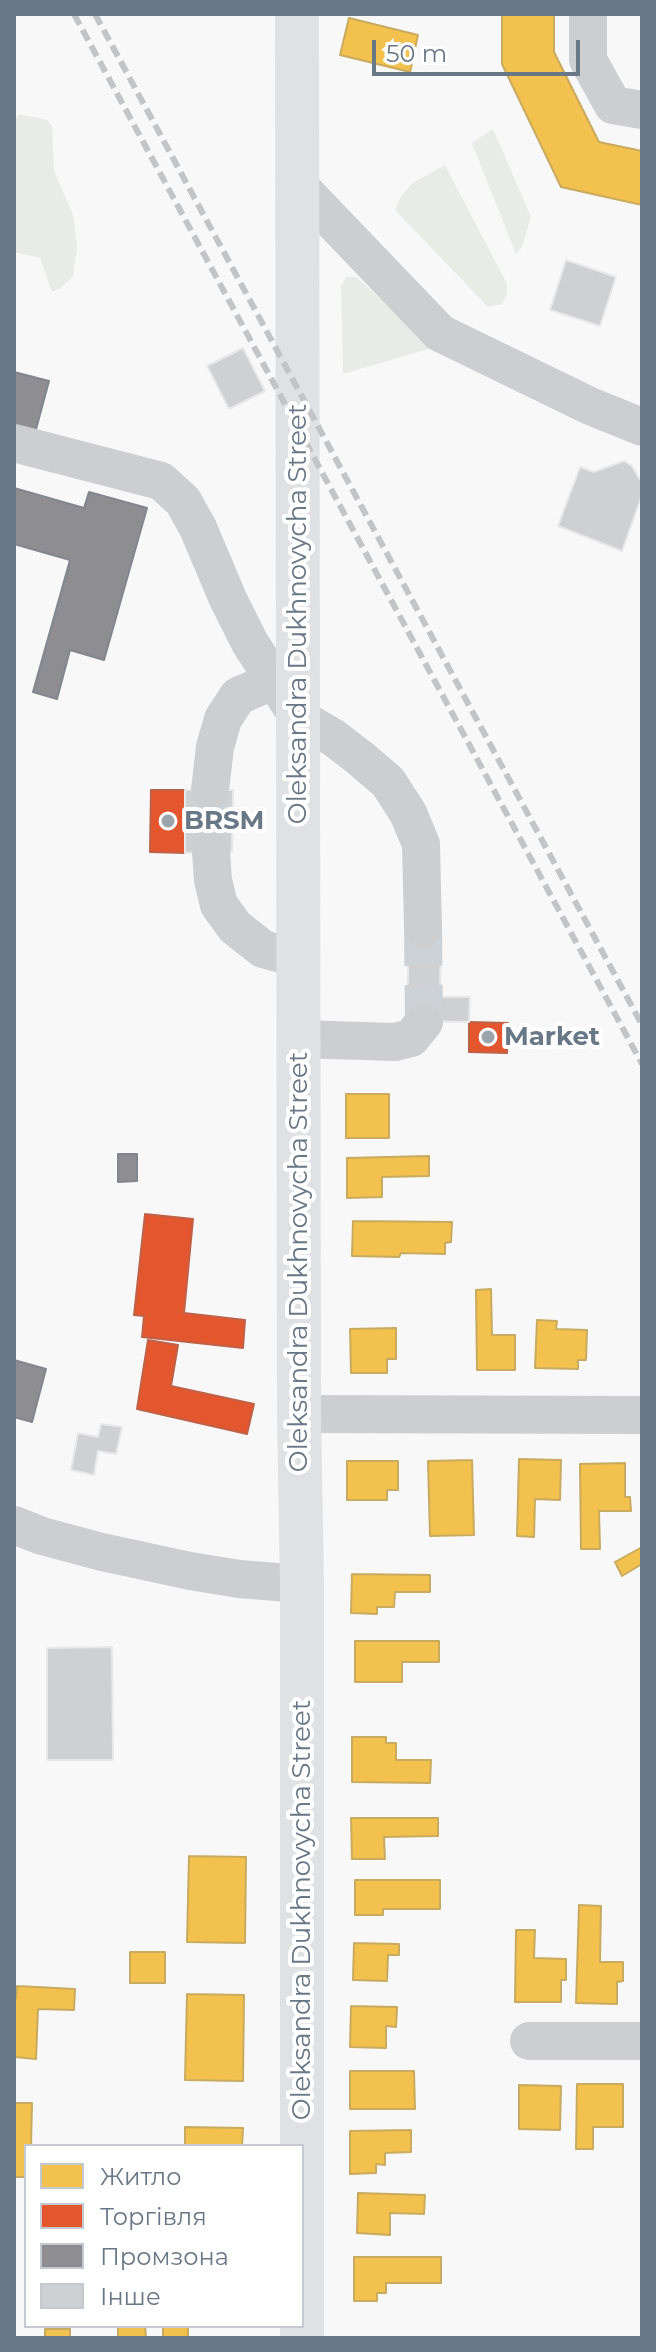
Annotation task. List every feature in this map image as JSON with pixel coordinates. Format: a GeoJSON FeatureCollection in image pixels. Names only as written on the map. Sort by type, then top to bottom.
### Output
{"type":"FeatureCollection","features":[{"type":"Feature","properties":{"kind":"main road","name":"Oleksandra Dukhnovycha Street"},"geometry":{"type":"LineString","coordinates":[[297,14],[299,186],[290,691],[299,959],[302,2144]]}},
{"type":"Feature","properties":{"kind":"street"},"geometry":{"type":"LineString","coordinates":[[588,14],[588,60],[613,105],[642,110]]}},
{"type":"Feature","properties":{"kind":"street"},"geometry":{"type":"LineString","coordinates":[[299,186],[440,333],[590,406],[642,427]]}},
{"type":"Feature","properties":{"kind":"street"},"geometry":{"type":"LineString","coordinates":[[14,443],[161,481],[183,501],[250,643],[334,738],[388,782],[408,813],[421,844],[423,928]]}},
{"type":"Feature","properties":{"kind":"street"},"geometry":{"type":"LineString","coordinates":[[210,790],[215,747],[223,719],[238,696],[252,688],[290,691]]}},
{"type":"Feature","properties":{"kind":"street"},"geometry":{"type":"LineString","coordinates":[[211,852],[219,905],[235,927],[263,949],[299,959]]}},
{"type":"Feature","properties":{"kind":"street"},"geometry":{"type":"LineString","coordinates":[[298,1039],[395,1042],[411,1038],[424,1022]]}},
{"type":"Feature","properties":{"kind":"street"},"geometry":{"type":"LineString","coordinates":[[299,1414],[642,1415]]}},
{"type":"Feature","properties":{"kind":"street"},"geometry":{"type":"LineString","coordinates":[[14,1525],[102,1552],[190,1571],[302,1584]]}},
{"type":"Feature","properties":{"kind":"street"},"geometry":{"type":"LineString","coordinates":[[529,2041],[642,2041]]}},
{"type":"Feature","properties":{"kind":"shaded area"},"geometry":{"type":"Polygon","coordinates":[[[19,114],[47,120],[52,126],[54,171],[73,215],[77,247],[73,277],[52,292],[40,258],[14,252],[14,121],[19,114]]]}},
{"type":"Feature","properties":{"kind":"shaded area"},"geometry":{"type":"Polygon","coordinates":[[[493,129],[531,217],[522,247],[516,254],[472,143],[493,129]]]}},
{"type":"Feature","properties":{"kind":"shaded area"},"geometry":{"type":"Polygon","coordinates":[[[445,165],[507,284],[507,295],[502,304],[488,307],[395,210],[401,196],[413,183],[445,165]]]}},
{"type":"Feature","properties":{"kind":"shaded area"},"geometry":{"type":"Polygon","coordinates":[[[346,277],[356,277],[435,347],[343,374],[341,286],[346,277]]]}},
{"type":"Feature","properties":{"kind":"building: Житло"},"geometry":{"type":"Polygon","coordinates":[[[502,14],[554,14],[554,52],[599,142],[642,151],[642,205],[561,187],[502,64],[502,14]]]}},
{"type":"Feature","properties":{"kind":"building: Житло"},"geometry":{"type":"Polygon","coordinates":[[[349,18],[418,35],[410,72],[340,55],[349,18]]]}},
{"type":"Feature","properties":{"kind":"building: Житло"},"geometry":{"type":"Polygon","coordinates":[[[346,1094],[389,1094],[389,1138],[346,1138],[346,1094]]]}},
{"type":"Feature","properties":{"kind":"building: Житло"},"geometry":{"type":"Polygon","coordinates":[[[429,1156],[429,1176],[382,1177],[382,1197],[347,1198],[347,1158],[429,1156]]]}},
{"type":"Feature","properties":{"kind":"building: Житло"},"geometry":{"type":"Polygon","coordinates":[[[353,1221],[452,1222],[451,1242],[445,1243],[445,1254],[352,1256],[353,1221]]]}},
{"type":"Feature","properties":{"kind":"building: Житло"},"geometry":{"type":"Polygon","coordinates":[[[491,1289],[492,1335],[515,1335],[515,1370],[477,1370],[476,1290],[491,1289]]]}},
{"type":"Feature","properties":{"kind":"building: Житло"},"geometry":{"type":"Polygon","coordinates":[[[537,1320],[557,1321],[556,1329],[587,1330],[586,1360],[578,1360],[578,1369],[535,1368],[537,1320]]]}},
{"type":"Feature","properties":{"kind":"building: Житло"},"geometry":{"type":"Polygon","coordinates":[[[396,1328],[396,1359],[387,1359],[387,1373],[351,1373],[350,1329],[396,1328]]]}},
{"type":"Feature","properties":{"kind":"building: Житло"},"geometry":{"type":"Polygon","coordinates":[[[519,1459],[561,1460],[560,1500],[535,1499],[534,1537],[517,1536],[519,1459]]]}},
{"type":"Feature","properties":{"kind":"building: Житло"},"geometry":{"type":"Polygon","coordinates":[[[472,1460],[474,1535],[430,1536],[428,1461],[472,1460]]]}},
{"type":"Feature","properties":{"kind":"building: Житло"},"geometry":{"type":"Polygon","coordinates":[[[347,1461],[398,1461],[398,1490],[387,1490],[387,1500],[347,1500],[347,1461]]]}},
{"type":"Feature","properties":{"kind":"building: Житло"},"geometry":{"type":"Polygon","coordinates":[[[625,1463],[625,1497],[630,1497],[631,1511],[599,1511],[600,1549],[581,1549],[580,1464],[625,1463]]]}},
{"type":"Feature","properties":{"kind":"building: Житло"},"geometry":{"type":"Polygon","coordinates":[[[642,1547],[642,1564],[622,1576],[615,1562],[642,1547]]]}},
{"type":"Feature","properties":{"kind":"building: Житло"},"geometry":{"type":"Polygon","coordinates":[[[352,1574],[430,1575],[430,1592],[395,1592],[394,1607],[377,1607],[377,1614],[351,1613],[352,1574]]]}},
{"type":"Feature","properties":{"kind":"building: Житло"},"geometry":{"type":"Polygon","coordinates":[[[355,1641],[439,1641],[439,1662],[402,1662],[402,1682],[355,1682],[355,1641]]]}},
{"type":"Feature","properties":{"kind":"building: Житло"},"geometry":{"type":"Polygon","coordinates":[[[352,1737],[386,1737],[386,1743],[396,1743],[396,1760],[431,1760],[430,1783],[352,1782],[352,1737]]]}},
{"type":"Feature","properties":{"kind":"building: Житло"},"geometry":{"type":"Polygon","coordinates":[[[351,1818],[438,1818],[438,1836],[384,1837],[385,1859],[352,1859],[351,1818]]]}},
{"type":"Feature","properties":{"kind":"building: Житло"},"geometry":{"type":"Polygon","coordinates":[[[189,1856],[246,1857],[245,1943],[187,1942],[189,1856]]]}},
{"type":"Feature","properties":{"kind":"building: Житло"},"geometry":{"type":"Polygon","coordinates":[[[355,1880],[440,1880],[440,1909],[383,1909],[383,1915],[355,1915],[355,1880]]]}},
{"type":"Feature","properties":{"kind":"building: Житло"},"geometry":{"type":"Polygon","coordinates":[[[579,1905],[601,1906],[600,1962],[623,1962],[623,1981],[617,1982],[617,2004],[576,2003],[579,1905]]]}},
{"type":"Feature","properties":{"kind":"building: Житло"},"geometry":{"type":"Polygon","coordinates":[[[516,1930],[535,1930],[534,1958],[566,1959],[566,1980],[561,1980],[561,2002],[515,2002],[516,1930]]]}},
{"type":"Feature","properties":{"kind":"building: Житло"},"geometry":{"type":"Polygon","coordinates":[[[354,1943],[399,1944],[399,1955],[388,1955],[387,1981],[353,1980],[354,1943]]]}},
{"type":"Feature","properties":{"kind":"building: Житло"},"geometry":{"type":"Polygon","coordinates":[[[130,1952],[165,1952],[165,1983],[130,1983],[130,1952]]]}},
{"type":"Feature","properties":{"kind":"building: Житло"},"geometry":{"type":"Polygon","coordinates":[[[17,1986],[75,1989],[74,2010],[38,2009],[36,2059],[14,2057],[14,1998],[17,1986]]]}},
{"type":"Feature","properties":{"kind":"building: Житло"},"geometry":{"type":"Polygon","coordinates":[[[187,1994],[244,1995],[243,2081],[185,2080],[187,1994]]]}},
{"type":"Feature","properties":{"kind":"building: Житло"},"geometry":{"type":"Polygon","coordinates":[[[351,2006],[397,2007],[396,2027],[386,2026],[386,2048],[350,2047],[351,2006]]]}},
{"type":"Feature","properties":{"kind":"building: Житло"},"geometry":{"type":"Polygon","coordinates":[[[350,2071],[414,2071],[415,2109],[350,2109],[350,2071]]]}},
{"type":"Feature","properties":{"kind":"building: Житло"},"geometry":{"type":"Polygon","coordinates":[[[577,2084],[623,2084],[623,2127],[593,2127],[593,2149],[576,2149],[577,2084]]]}},
{"type":"Feature","properties":{"kind":"building: Житло"},"geometry":{"type":"Polygon","coordinates":[[[519,2085],[561,2086],[560,2130],[519,2129],[519,2085]]]}},
{"type":"Feature","properties":{"kind":"building: Житло"},"geometry":{"type":"Polygon","coordinates":[[[14,2103],[32,2103],[31,2144],[24,2144],[24,2177],[14,2177],[14,2103]]]}},
{"type":"Feature","properties":{"kind":"building: Житло"},"geometry":{"type":"Polygon","coordinates":[[[185,2127],[243,2128],[242,2144],[185,2144],[185,2127]]]}},
{"type":"Feature","properties":{"kind":"building: Житло"},"geometry":{"type":"Polygon","coordinates":[[[411,2130],[411,2152],[385,2153],[385,2165],[376,2164],[376,2173],[350,2174],[350,2131],[411,2130]]]}},
{"type":"Feature","properties":{"kind":"building: Житло"},"geometry":{"type":"Polygon","coordinates":[[[358,2193],[425,2195],[424,2214],[390,2213],[390,2235],[357,2233],[358,2193]]]}},
{"type":"Feature","properties":{"kind":"building: Житло"},"geometry":{"type":"Polygon","coordinates":[[[354,2257],[441,2257],[441,2283],[386,2283],[386,2293],[377,2293],[377,2301],[354,2301],[354,2257]]]}},
{"type":"Feature","properties":{"kind":"building: Житло"},"geometry":{"type":"Polygon","coordinates":[[[118,2328],[145,2328],[146,2338],[118,2338],[118,2328]]]}},
{"type":"Feature","properties":{"kind":"building: Житло"},"geometry":{"type":"Polygon","coordinates":[[[163,2328],[188,2328],[188,2338],[163,2338],[163,2328]]]}},
{"type":"Feature","properties":{"kind":"building: Житло"},"geometry":{"type":"Polygon","coordinates":[[[45,2329],[70,2329],[70,2338],[45,2338],[45,2329]]]}},
{"type":"Feature","properties":{"kind":"building: Торгівля","name":"BRSM"},"geometry":{"type":"Polygon","coordinates":[[[151,790],[185,790],[185,853],[150,852],[151,790]]]}},
{"type":"Feature","properties":{"kind":"building: Торгівля","name":"Market"},"geometry":{"type":"Polygon","coordinates":[[[469,1022],[508,1023],[507,1053],[469,1052],[469,1022]]]}},
{"type":"Feature","properties":{"kind":"building: Торгівля"},"geometry":{"type":"Polygon","coordinates":[[[145,1214],[193,1219],[184,1313],[245,1320],[243,1348],[142,1337],[144,1316],[134,1315],[145,1214]]]}},
{"type":"Feature","properties":{"kind":"building: Торгівля"},"geometry":{"type":"Polygon","coordinates":[[[148,1340],[178,1345],[171,1386],[254,1404],[247,1434],[137,1409],[148,1340]]]}},
{"type":"Feature","properties":{"kind":"building: Промзона"},"geometry":{"type":"Polygon","coordinates":[[[14,372],[49,381],[35,433],[14,427],[14,372]]]}},
{"type":"Feature","properties":{"kind":"building: Промзона"},"geometry":{"type":"Polygon","coordinates":[[[14,488],[84,508],[89,492],[147,508],[104,660],[70,650],[57,699],[33,692],[70,560],[14,544],[14,488]]]}},
{"type":"Feature","properties":{"kind":"building: Промзона"},"geometry":{"type":"Polygon","coordinates":[[[118,1154],[137,1154],[137,1181],[118,1182],[118,1154]]]}},
{"type":"Feature","properties":{"kind":"building: Промзона"},"geometry":{"type":"Polygon","coordinates":[[[14,1360],[46,1369],[32,1422],[14,1417],[14,1360]]]}},
{"type":"Feature","properties":{"kind":"building: Інше"},"geometry":{"type":"Polygon","coordinates":[[[566,260],[616,277],[600,326],[550,310],[566,260]]]}},
{"type":"Feature","properties":{"kind":"building: Інше"},"geometry":{"type":"Polygon","coordinates":[[[243,348],[265,391],[229,409],[207,366],[243,348]]]}},
{"type":"Feature","properties":{"kind":"building: Інше"},"geometry":{"type":"Polygon","coordinates":[[[624,461],[632,466],[642,483],[642,495],[622,551],[558,526],[580,467],[594,472],[624,461]]]}},
{"type":"Feature","properties":{"kind":"building: Інше"},"geometry":{"type":"Polygon","coordinates":[[[185,790],[233,790],[232,852],[185,853],[185,790]]]}},
{"type":"Feature","properties":{"kind":"building: Інше"},"geometry":{"type":"Polygon","coordinates":[[[409,928],[441,929],[440,997],[470,997],[469,1022],[407,1021],[409,928]]]}},
{"type":"Feature","properties":{"kind":"building: Інше"},"geometry":{"type":"Polygon","coordinates":[[[101,1424],[122,1427],[116,1454],[98,1451],[94,1475],[71,1470],[78,1433],[98,1437],[101,1424]]]}},
{"type":"Feature","properties":{"kind":"building: Інше"},"geometry":{"type":"Polygon","coordinates":[[[112,1647],[113,1760],[47,1760],[47,1648],[112,1647]]]}},
{"type":"Feature","properties":{"kind":"tunnel"},"geometry":{"type":"LineString","coordinates":[[210,790],[211,852]]}},
{"type":"Feature","properties":{"kind":"tunnel"},"geometry":{"type":"LineString","coordinates":[[423,928],[424,1022]]}},
{"type":"Feature","properties":{"kind":"railway"},"geometry":{"type":"LineString","coordinates":[[74,14],[642,1064]]}},
{"type":"Feature","properties":{"kind":"railway"},"geometry":{"type":"LineString","coordinates":[[95,14],[642,1025]]}},
{"type":"Feature","properties":{"kind":"place","name":"BRSM"},"geometry":{"type":"Point","coordinates":[168,821]}},
{"type":"Feature","properties":{"kind":"place","name":"Market"},"geometry":{"type":"Point","coordinates":[488,1037]}}]}
